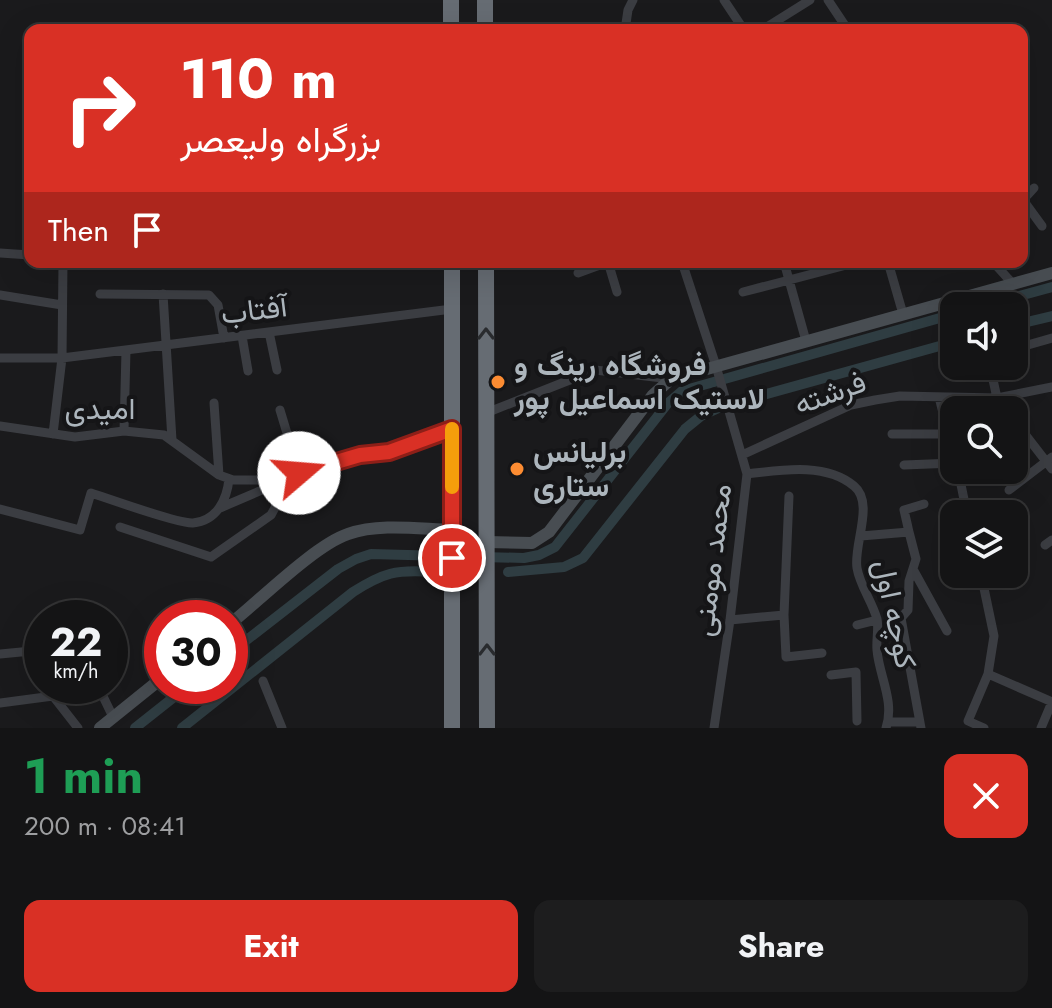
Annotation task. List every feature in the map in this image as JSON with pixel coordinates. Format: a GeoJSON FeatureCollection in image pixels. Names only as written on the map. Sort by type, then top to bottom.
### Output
{"type":"FeatureCollection","features":[{"type":"Feature","properties":{"kind":"highway"},"geometry":{"type":"LineString","coordinates":[[451,0],[451,24]]}},
{"type":"Feature","properties":{"kind":"highway"},"geometry":{"type":"LineString","coordinates":[[485,0],[485,24]]}},
{"type":"Feature","properties":{"kind":"highway"},"geometry":{"type":"LineString","coordinates":[[452,268],[452,728]]}},
{"type":"Feature","properties":{"kind":"highway"},"geometry":{"type":"LineString","coordinates":[[486,268],[487,728]]}},
{"type":"Feature","properties":{"kind":"main road"},"geometry":{"type":"LineString","coordinates":[[486,542],[532,543],[549,532],[653,395],[671,379],[717,370],[806,341],[1052,273]]}},
{"type":"Feature","properties":{"kind":"main road"},"geometry":{"type":"LineString","coordinates":[[248,609],[317,552],[346,534],[377,528],[452,530]]}},
{"type":"Feature","properties":{"kind":"main road"},"geometry":{"type":"LineString","coordinates":[[100,728],[144,692]]}},
{"type":"Feature","properties":{"kind":"street"},"geometry":{"type":"LineString","coordinates":[[626,24],[633,0]]}},
{"type":"Feature","properties":{"kind":"street"},"geometry":{"type":"LineString","coordinates":[[724,0],[740,24]]}},
{"type":"Feature","properties":{"kind":"street"},"geometry":{"type":"LineString","coordinates":[[780,24],[810,0]]}},
{"type":"Feature","properties":{"kind":"street"},"geometry":{"type":"LineString","coordinates":[[828,0],[844,24]]}},
{"type":"Feature","properties":{"kind":"street"},"geometry":{"type":"LineString","coordinates":[[1028,194],[1034,188]]}},
{"type":"Feature","properties":{"kind":"street"},"geometry":{"type":"LineString","coordinates":[[1028,208],[1042,226]]}},
{"type":"Feature","properties":{"kind":"street"},"geometry":{"type":"LineString","coordinates":[[0,253],[24,255]]}},
{"type":"Feature","properties":{"kind":"street"},"geometry":{"type":"LineString","coordinates":[[53,434],[62,358],[63,268]]}},
{"type":"Feature","properties":{"kind":"street"},"geometry":{"type":"LineString","coordinates":[[578,273],[592,268]]}},
{"type":"Feature","properties":{"kind":"street"},"geometry":{"type":"LineString","coordinates":[[610,268],[617,292]]}},
{"type":"Feature","properties":{"kind":"street","name":"محمد مومنی"},"geometry":{"type":"LineString","coordinates":[[684,268],[747,474],[714,728]]}},
{"type":"Feature","properties":{"kind":"street"},"geometry":{"type":"LineString","coordinates":[[786,268],[806,341]]}},
{"type":"Feature","properties":{"kind":"street"},"geometry":{"type":"LineString","coordinates":[[743,292],[835,268]]}},
{"type":"Feature","properties":{"kind":"street"},"geometry":{"type":"LineString","coordinates":[[890,268],[903,314]]}},
{"type":"Feature","properties":{"kind":"street"},"geometry":{"type":"LineString","coordinates":[[998,268],[1013,284]]}},
{"type":"Feature","properties":{"kind":"street"},"geometry":{"type":"LineString","coordinates":[[100,294],[213,297],[218,305],[224,338]]}},
{"type":"Feature","properties":{"kind":"street"},"geometry":{"type":"LineString","coordinates":[[163,294],[172,440]]}},
{"type":"Feature","properties":{"kind":"street"},"geometry":{"type":"LineString","coordinates":[[0,295],[62,305]]}},
{"type":"Feature","properties":{"kind":"street","name":"آفتاب"},"geometry":{"type":"LineString","coordinates":[[0,358],[62,358],[452,309]]}},
{"type":"Feature","properties":{"kind":"street"},"geometry":{"type":"LineString","coordinates":[[269,332],[277,370]]}},
{"type":"Feature","properties":{"kind":"street"},"geometry":{"type":"LineString","coordinates":[[242,336],[248,371]]}},
{"type":"Feature","properties":{"kind":"street"},"geometry":{"type":"LineString","coordinates":[[1028,345],[1052,338]]}},
{"type":"Feature","properties":{"kind":"street"},"geometry":{"type":"LineString","coordinates":[[124,431],[126,350]]}},
{"type":"Feature","properties":{"kind":"street"},"geometry":{"type":"LineString","coordinates":[[486,413],[595,370],[671,379]]}},
{"type":"Feature","properties":{"kind":"street","name":"فرشته"},"geometry":{"type":"LineString","coordinates":[[1007,396],[1052,387]]}},
{"type":"Feature","properties":{"kind":"street","name":"فرشته"},"geometry":{"type":"LineString","coordinates":[[742,455],[851,405],[900,396],[939,397]]}},
{"type":"Feature","properties":{"kind":"street"},"geometry":{"type":"LineString","coordinates":[[939,397],[940,402]]}},
{"type":"Feature","properties":{"kind":"street"},"geometry":{"type":"LineString","coordinates":[[214,403],[228,493],[220,508]]}},
{"type":"Feature","properties":{"kind":"street"},"geometry":{"type":"LineString","coordinates":[[280,410],[299,473]]}},
{"type":"Feature","properties":{"kind":"street","name":"امیدی"},"geometry":{"type":"LineString","coordinates":[[0,426],[75,437],[124,431],[164,435],[224,477]]}},
{"type":"Feature","properties":{"kind":"street"},"geometry":{"type":"LineString","coordinates":[[0,509],[80,530],[91,493],[191,523],[299,473],[360,455],[389,452],[452,429]]}},
{"type":"Feature","properties":{"kind":"street"},"geometry":{"type":"LineString","coordinates":[[892,434],[940,434]]}},
{"type":"Feature","properties":{"kind":"street"},"geometry":{"type":"LineString","coordinates":[[1009,490],[1050,463],[1028,437]]}},
{"type":"Feature","properties":{"kind":"street"},"geometry":{"type":"LineString","coordinates":[[904,465],[940,464]]}},
{"type":"Feature","properties":{"kind":"street","name":"کوچه اول"},"geometry":{"type":"LineString","coordinates":[[747,474],[789,469],[838,476],[856,487],[863,498],[861,536],[855,558],[857,573],[877,620],[877,651],[887,690],[887,725]]}},
{"type":"Feature","properties":{"kind":"street"},"geometry":{"type":"LineString","coordinates":[[224,477],[278,482]]}},
{"type":"Feature","properties":{"kind":"street"},"geometry":{"type":"LineString","coordinates":[[120,527],[211,557],[271,515],[277,504],[278,482]]}},
{"type":"Feature","properties":{"kind":"street"},"geometry":{"type":"LineString","coordinates":[[789,496],[784,615],[786,657],[822,653]]}},
{"type":"Feature","properties":{"kind":"street"},"geometry":{"type":"LineString","coordinates":[[887,725],[920,725],[901,618],[908,610],[909,581],[916,559],[904,510],[924,504]]}},
{"type":"Feature","properties":{"kind":"street"},"geometry":{"type":"LineString","coordinates":[[861,536],[909,532]]}},
{"type":"Feature","properties":{"kind":"street"},"geometry":{"type":"LineString","coordinates":[[914,571],[947,631]]}},
{"type":"Feature","properties":{"kind":"street"},"geometry":{"type":"LineString","coordinates":[[984,588],[994,636],[988,674],[968,721],[984,728]]}},
{"type":"Feature","properties":{"kind":"street"},"geometry":{"type":"LineString","coordinates":[[730,620],[784,615]]}},
{"type":"Feature","properties":{"kind":"street"},"geometry":{"type":"LineString","coordinates":[[857,625],[877,620]]}},
{"type":"Feature","properties":{"kind":"street"},"geometry":{"type":"LineString","coordinates":[[0,654],[24,652]]}},
{"type":"Feature","properties":{"kind":"street"},"geometry":{"type":"LineString","coordinates":[[831,675],[856,672],[857,721]]}},
{"type":"Feature","properties":{"kind":"street"},"geometry":{"type":"LineString","coordinates":[[988,674],[1052,702],[1041,728]]}},
{"type":"Feature","properties":{"kind":"street"},"geometry":{"type":"LineString","coordinates":[[263,681],[282,728]]}},
{"type":"Feature","properties":{"kind":"street"},"geometry":{"type":"LineString","coordinates":[[0,703],[53,696],[78,728]]}},
{"type":"Feature","properties":{"kind":"street"},"geometry":{"type":"LineString","coordinates":[[107,704],[113,717]]}},
{"type":"Feature","properties":{"kind":"waterway"},"geometry":{"type":"LineString","coordinates":[[1028,294],[1052,287]]}},
{"type":"Feature","properties":{"kind":"waterway"},"geometry":{"type":"LineString","coordinates":[[1028,322],[1052,316]]}},
{"type":"Feature","properties":{"kind":"waterway"},"geometry":{"type":"LineString","coordinates":[[248,639],[338,569],[371,554],[524,558],[539,555],[555,547],[668,403],[682,391],[940,318]]}},
{"type":"Feature","properties":{"kind":"waterway"},"geometry":{"type":"LineString","coordinates":[[508,572],[564,567],[583,558],[685,429],[701,416],[723,406],[940,346]]}},
{"type":"Feature","properties":{"kind":"waterway"},"geometry":{"type":"LineString","coordinates":[[182,728],[353,592],[390,574],[433,572]]}},
{"type":"Feature","properties":{"kind":"waterway"},"geometry":{"type":"LineString","coordinates":[[135,728],[165,704]]}},
{"type":"Feature","properties":{"kind":"slow traffic"},"geometry":{"type":"LineString","coordinates":[[452,429],[452,487]]}},
{"type":"Feature","properties":{"kind":"place","name":"فروشگاه رینگ و لاستیک اسماعیل پور"},"geometry":{"type":"Point","coordinates":[498,382]}},
{"type":"Feature","properties":{"kind":"place","name":"برلیانس ستاری"},"geometry":{"type":"Point","coordinates":[517,469]}},
{"type":"Feature","properties":{"kind":"route"},"geometry":{"type":"LineString","coordinates":[[299,473],[360,455],[389,452],[452,429],[452,558]]}}]}
